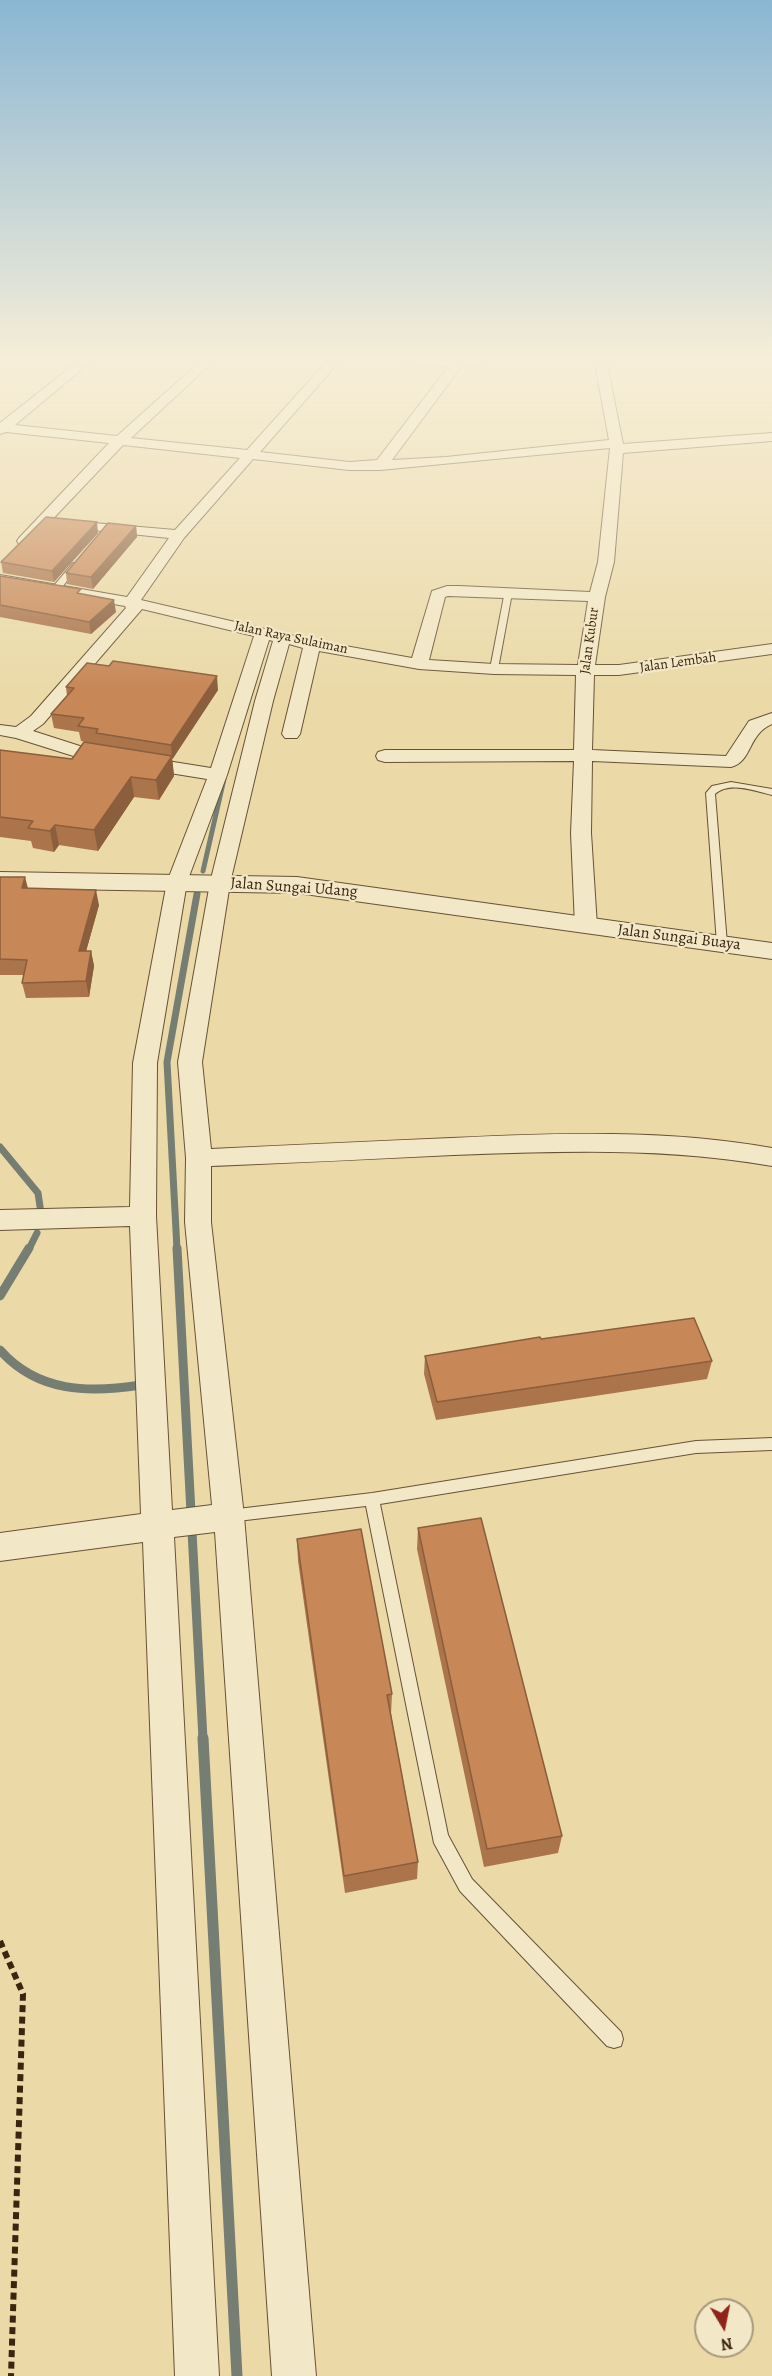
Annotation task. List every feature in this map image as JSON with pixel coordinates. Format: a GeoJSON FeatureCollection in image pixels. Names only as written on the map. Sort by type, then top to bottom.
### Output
{"type":"FeatureCollection","features":[{"type":"Feature","properties":{"kind":"street"},"geometry":{"type":"LineString","coordinates":[[14,550],[91,470]]}},
{"type":"Feature","properties":{"kind":"street"},"geometry":{"type":"LineString","coordinates":[[9,731],[37,720],[134,609],[131,602],[179,536],[238,470]]}},
{"type":"Feature","properties":{"kind":"street","name":"Jalan Kubur"},"geometry":{"type":"LineString","coordinates":[[586,926],[581,833],[585,672],[597,597],[606,562],[615,470]]}},
{"type":"Feature","properties":{"kind":"street"},"geometry":{"type":"LineString","coordinates":[[43,520],[105,533],[179,536]]}},
{"type":"Feature","properties":{"kind":"street","name":"Jalan Raya Sulaiman"},"geometry":{"type":"LineString","coordinates":[[0,580],[131,602],[312,645],[419,664],[585,672]]}},
{"type":"Feature","properties":{"kind":"street"},"geometry":{"type":"LineString","coordinates":[[419,664],[438,594],[447,591],[597,597]]}},
{"type":"Feature","properties":{"kind":"street"},"geometry":{"type":"LineString","coordinates":[[197,2376],[167,1525],[143,1216],[145,1063],[177,882],[218,775],[263,633]]}},
{"type":"Feature","properties":{"kind":"street"},"geometry":{"type":"LineString","coordinates":[[282,638],[220,883],[190,1062],[199,1158],[198,1222],[294,2376]]}},
{"type":"Feature","properties":{"kind":"street"},"geometry":{"type":"LineString","coordinates":[[291,734],[312,645]]}},
{"type":"Feature","properties":{"kind":"street","name":"Jalan Lembah"},"geometry":{"type":"LineString","coordinates":[[585,672],[650,667],[772,649]]}},
{"type":"Feature","properties":{"kind":"street"},"geometry":{"type":"LineString","coordinates":[[264,702],[298,702]]}},
{"type":"Feature","properties":{"kind":"street"},"geometry":{"type":"LineString","coordinates":[[385,756],[582,755],[731,761],[737,756],[744,739],[756,725],[772,718]]}},
{"type":"Feature","properties":{"kind":"street"},"geometry":{"type":"LineString","coordinates":[[9,731],[83,753],[218,775]]}},
{"type":"Feature","properties":{"kind":"street","name":"Jalan Sungai Udang"},"geometry":{"type":"LineString","coordinates":[[0,880],[297,885],[586,926]]}},
{"type":"Feature","properties":{"kind":"street","name":"Jalan Sungai Buaya"},"geometry":{"type":"LineString","coordinates":[[586,926],[772,951]]}},
{"type":"Feature","properties":{"kind":"street"},"geometry":{"type":"LineString","coordinates":[[199,1158],[569,1142],[648,1143],[707,1147],[772,1157]]}},
{"type":"Feature","properties":{"kind":"street"},"geometry":{"type":"LineString","coordinates":[[0,1220],[143,1216]]}},
{"type":"Feature","properties":{"kind":"street"},"geometry":{"type":"LineString","coordinates":[[0,1547],[223,1517]]}},
{"type":"Feature","properties":{"kind":"lane"},"geometry":{"type":"LineString","coordinates":[[55,590],[86,555]]}},
{"type":"Feature","properties":{"kind":"lane"},"geometry":{"type":"LineString","coordinates":[[494,669],[508,593]]}},
{"type":"Feature","properties":{"kind":"lane"},"geometry":{"type":"LineString","coordinates":[[722,944],[710,793],[715,787],[727,784],[772,792]]}},
{"type":"Feature","properties":{"kind":"lane"},"geometry":{"type":"LineString","coordinates":[[223,1517],[372,1499],[696,1447],[772,1444]]}},
{"type":"Feature","properties":{"kind":"lane"},"geometry":{"type":"LineString","coordinates":[[372,1499],[440,1836],[466,1885],[614,2039]]}},
{"type":"Feature","properties":{"kind":"path"},"geometry":{"type":"LineString","coordinates":[[0,1941],[23,1994],[11,2376]]}},
{"type":"Feature","properties":{"kind":"building"},"geometry":{"type":"Polygon","coordinates":[[[46,517],[97,522],[52,571],[1,562],[46,517]]]}},
{"type":"Feature","properties":{"kind":"building"},"geometry":{"type":"Polygon","coordinates":[[[108,523],[136,526],[91,577],[66,573],[108,523]]]}},
{"type":"Feature","properties":{"kind":"building"},"geometry":{"type":"Polygon","coordinates":[[[0,576],[81,589],[77,593],[114,600],[89,622],[0,605],[0,576]]]}},
{"type":"Feature","properties":{"kind":"building"},"geometry":{"type":"Polygon","coordinates":[[[113,661],[217,676],[171,745],[96,733],[98,729],[78,726],[84,718],[51,714],[74,688],[66,687],[87,663],[109,666],[113,661]]]}},
{"type":"Feature","properties":{"kind":"building"},"geometry":{"type":"Polygon","coordinates":[[[84,742],[172,756],[156,780],[131,777],[94,830],[55,825],[50,831],[28,828],[33,821],[0,817],[0,750],[72,759],[84,742]]]}},
{"type":"Feature","properties":{"kind":"building"},"geometry":{"type":"Polygon","coordinates":[[[0,877],[25,877],[22,888],[96,890],[79,951],[91,951],[86,981],[22,983],[27,960],[0,959],[0,877]]]}},
{"type":"Feature","properties":{"kind":"building"},"geometry":{"type":"Polygon","coordinates":[[[694,1318],[712,1361],[437,1402],[425,1356],[540,1337],[541,1339],[694,1318]]]}},
{"type":"Feature","properties":{"kind":"building"},"geometry":{"type":"Polygon","coordinates":[[[481,1518],[562,1836],[487,1849],[418,1528],[481,1518]]]}},
{"type":"Feature","properties":{"kind":"building"},"geometry":{"type":"Polygon","coordinates":[[[361,1529],[392,1694],[387,1695],[418,1862],[344,1876],[297,1539],[361,1529]]]}},
{"type":"Feature","properties":{"kind":"waterway"},"geometry":{"type":"LineString","coordinates":[[203,871],[224,779]]}},
{"type":"Feature","properties":{"kind":"waterway"},"geometry":{"type":"LineString","coordinates":[[177,1249],[167,1062],[197,894]]}},
{"type":"Feature","properties":{"kind":"waterway"},"geometry":{"type":"LineString","coordinates":[[0,1147],[38,1193],[41,1213]]}},
{"type":"Feature","properties":{"kind":"waterway"},"geometry":{"type":"LineString","coordinates":[[29,1249],[37,1233]]}},
{"type":"Feature","properties":{"kind":"waterway"},"geometry":{"type":"LineString","coordinates":[[0,1296],[29,1248]]}},
{"type":"Feature","properties":{"kind":"waterway"},"geometry":{"type":"LineString","coordinates":[[177,1248],[203,1739]]}},
{"type":"Feature","properties":{"kind":"waterway"},"geometry":{"type":"LineString","coordinates":[[0,1350],[31,1375],[66,1387],[103,1389],[141,1385]]}},
{"type":"Feature","properties":{"kind":"waterway"},"geometry":{"type":"LineString","coordinates":[[203,1738],[237,2376]]}}]}
